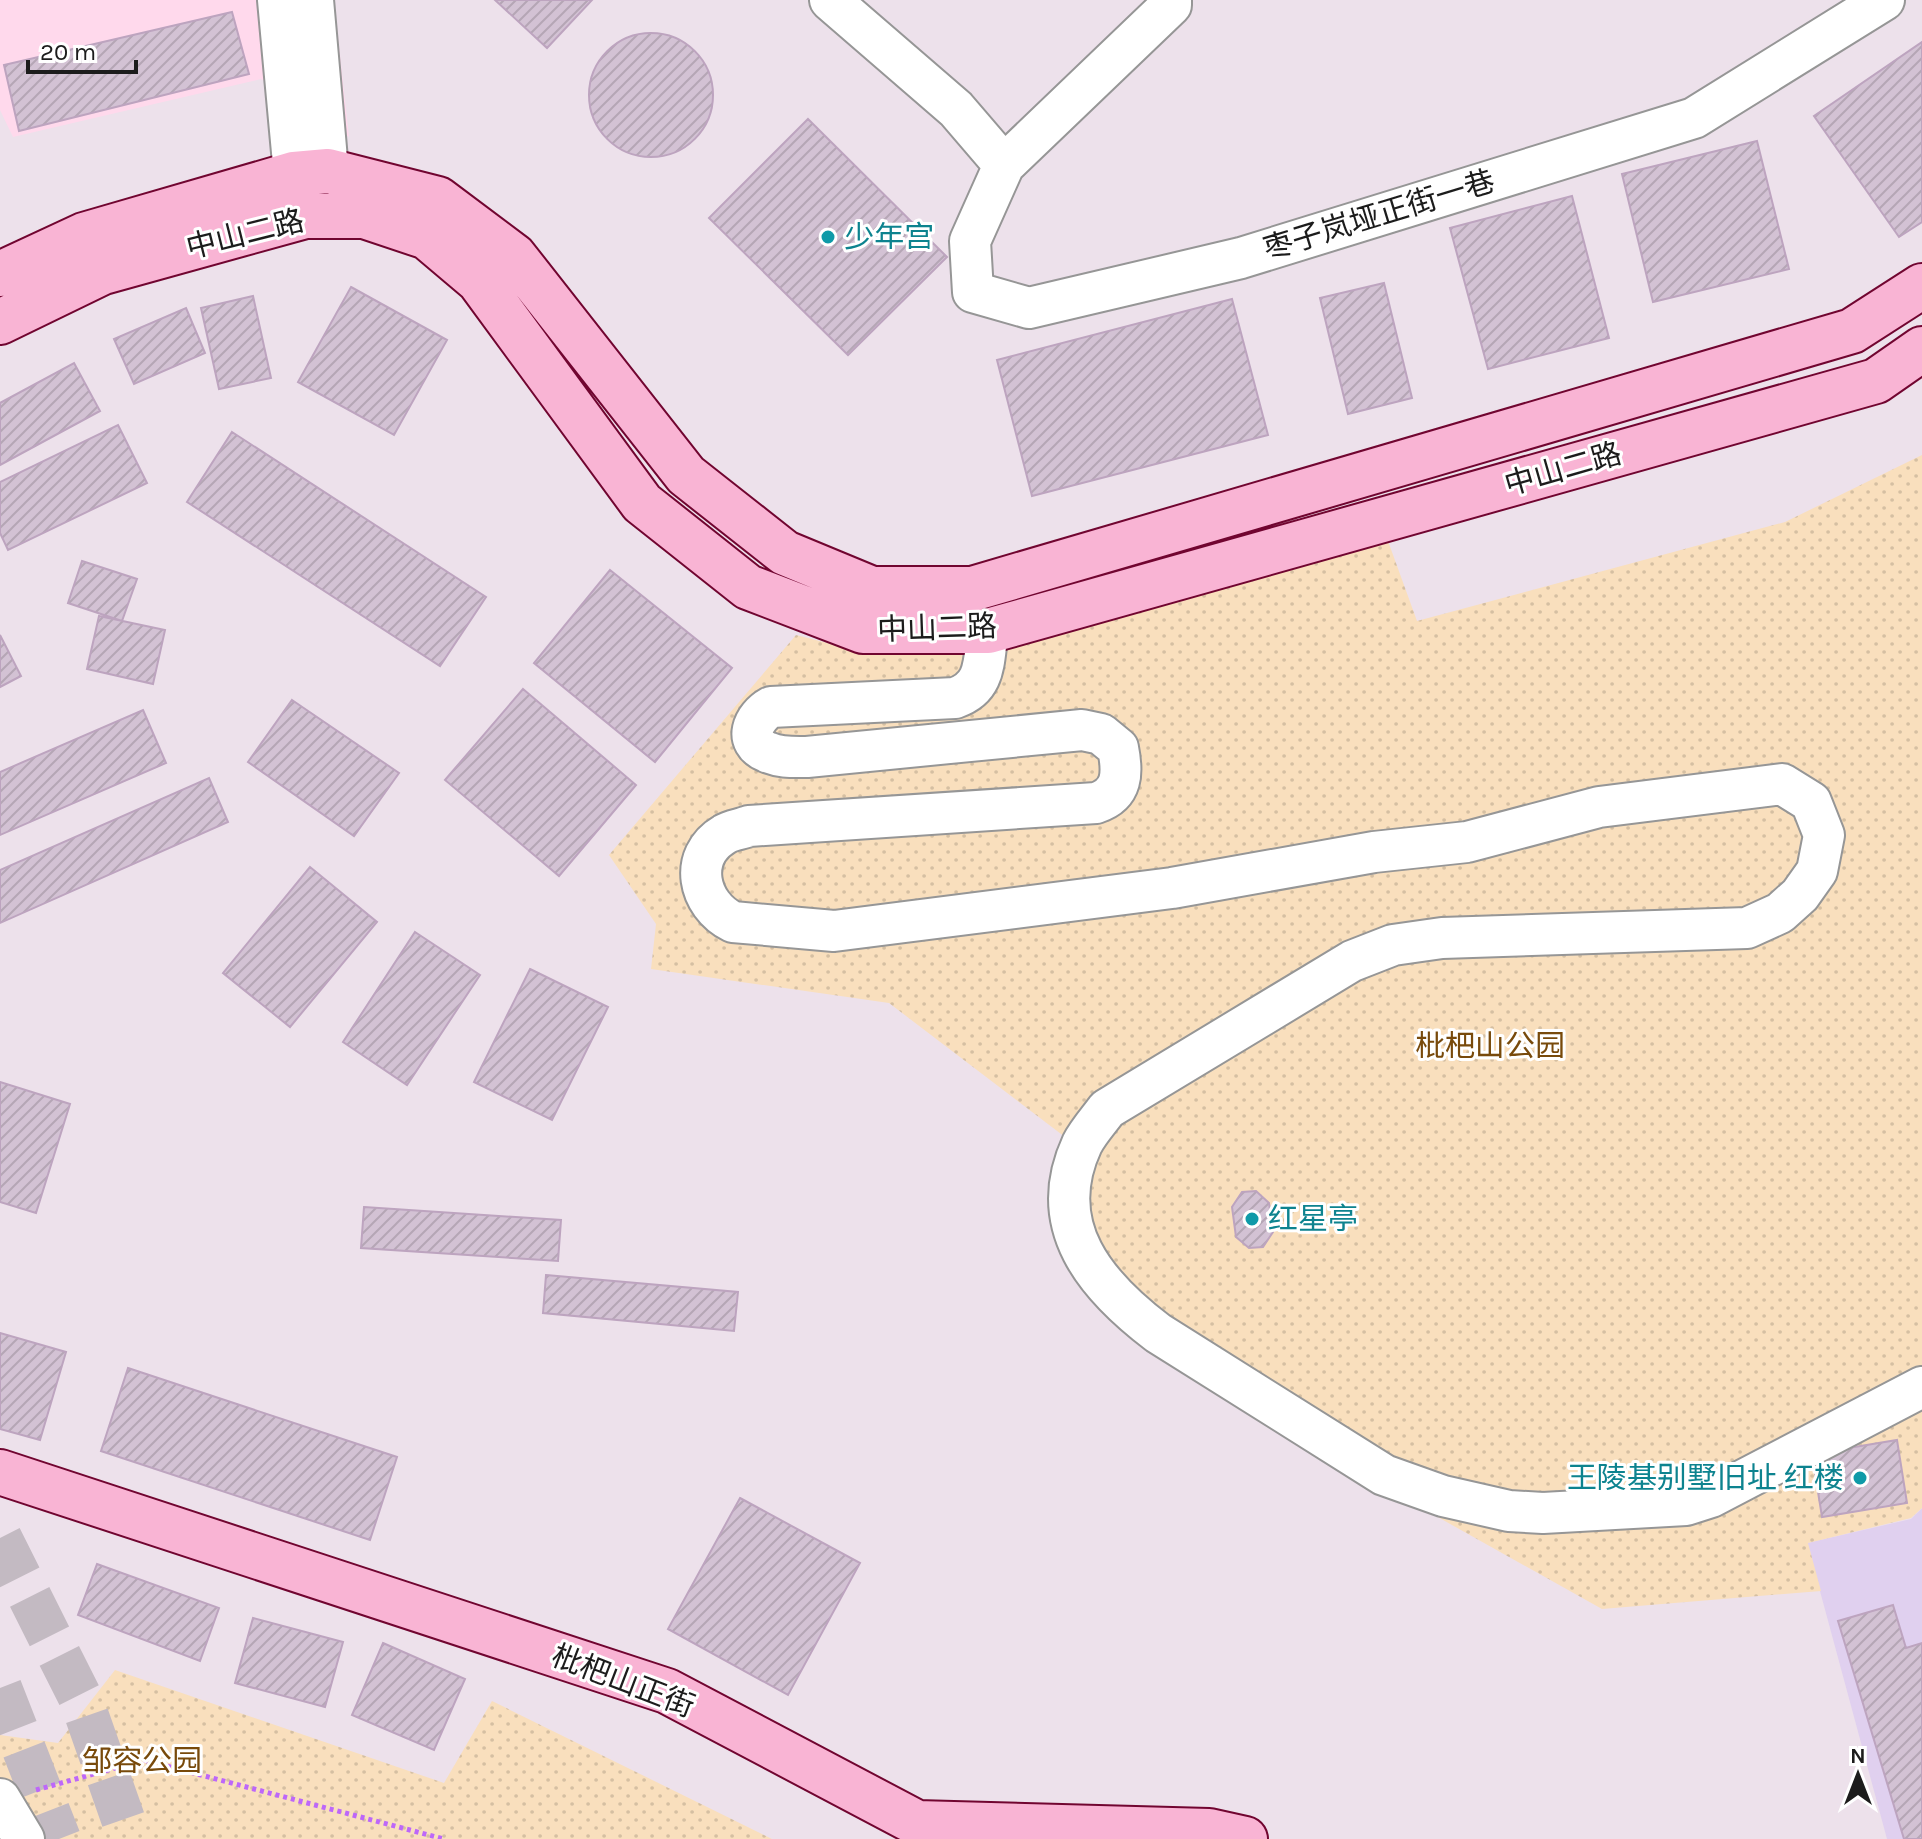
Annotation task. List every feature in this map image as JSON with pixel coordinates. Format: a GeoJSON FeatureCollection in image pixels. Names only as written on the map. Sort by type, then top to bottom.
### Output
{"type":"FeatureCollection","features":[{"type":"Feature","properties":{"kind":"main road","name":"中山二路"},"geometry":{"type":"LineString","coordinates":[[0,274],[84,235],[311,172],[438,199],[514,256],[686,475],[785,553],[872,589],[972,589],[1852,331],[1922,286]]}},
{"type":"Feature","properties":{"kind":"main road","name":"中山二路"},"geometry":{"type":"LineString","coordinates":[[0,322],[103,272],[305,216],[364,216],[427,237],[479,281],[642,503],[748,587],[863,631],[988,631],[1876,381],[1922,349]]}},
{"type":"Feature","properties":{"kind":"main road","name":"枇杷山正街"},"geometry":{"type":"LineString","coordinates":[[0,1472],[667,1691],[917,1823],[1209,1831],[1245,1839]]}},
{"type":"Feature","properties":{"kind":"street"},"geometry":{"type":"LineString","coordinates":[[278,0],[311,172]]}},
{"type":"Feature","properties":{"kind":"street"},"geometry":{"type":"LineString","coordinates":[[311,172],[313,0]]}},
{"type":"Feature","properties":{"kind":"street"},"geometry":{"type":"LineString","coordinates":[[830,0],[956,109],[1004,165],[1171,5],[1171,0]]}},
{"type":"Feature","properties":{"kind":"street","name":"枣子岚垭正街一巷"},"geometry":{"type":"LineString","coordinates":[[1004,165],[970,241],[973,292],[1029,308],[1241,258],[1694,118],[1884,0]]}},
{"type":"Feature","properties":{"kind":"street"},"geometry":{"type":"LineString","coordinates":[[988,631],[980,678],[972,692],[955,698],[771,707],[758,715],[752,727],[754,740],[763,751],[782,757],[807,757],[1082,730],[1101,734],[1118,748],[1122,768],[1120,785],[1109,799],[1096,803],[749,826],[725,833],[710,848],[702,864],[705,898],[718,915],[733,922],[834,931],[1172,888],[1374,852],[1467,842],[1599,807],[1782,784],[1811,802],[1824,835],[1817,871],[1800,895],[1780,913],[1747,928],[1442,938],[1393,945],[1352,961],[1107,1109],[1082,1144],[1069,1203],[1072,1233],[1084,1260],[1124,1307],[1158,1333],[1384,1475],[1443,1496],[1509,1511],[1543,1513],[1686,1505],[1711,1497],[1922,1387]]}},
{"type":"Feature","properties":{"kind":"street"},"geometry":{"type":"LineString","coordinates":[[0,1800],[24,1839]]}},
{"type":"Feature","properties":{"kind":"path"},"geometry":{"type":"LineString","coordinates":[[0,1800],[144,1760],[444,1839]]}},
{"type":"Feature","properties":{"kind":"shaded area"},"geometry":{"type":"Polygon","coordinates":[[[0,0],[334,0],[349,137],[261,79],[13,137],[0,110],[0,0]]]}},
{"type":"Feature","properties":{"kind":"shaded area"},"geometry":{"type":"Polygon","coordinates":[[[1922,1508],[1922,1839],[1887,1839],[1807,1543],[1911,1519],[1922,1508]]]}},
{"type":"Feature","properties":{"kind":"green space","name":"枇杷山公园"},"geometry":{"type":"Polygon","coordinates":[[[1922,455],[1922,1508],[1911,1518],[1808,1543],[1821,1591],[1602,1609],[1377,1483],[1108,1316],[1059,1251],[1051,1207],[1065,1137],[889,1003],[651,969],[656,924],[609,855],[796,635],[863,652],[1388,541],[1417,621],[1785,522],[1922,455]]]}},
{"type":"Feature","properties":{"kind":"green space","name":"邹容公园"},"geometry":{"type":"Polygon","coordinates":[[[115,1670],[444,1783],[492,1701],[772,1839],[0,1839],[0,1735],[58,1743],[115,1670]]]}},
{"type":"Feature","properties":{"kind":"building"},"geometry":{"type":"Polygon","coordinates":[[[495,0],[592,0],[547,48],[495,0]]]}},
{"type":"Feature","properties":{"kind":"building"},"geometry":{"type":"Polygon","coordinates":[[[232,12],[249,74],[19,131],[4,65],[232,12]]]}},
{"type":"Feature","properties":{"kind":"building"},"geometry":{"type":"Polygon","coordinates":[[[651,33],[675,38],[695,51],[708,71],[713,95],[708,119],[695,139],[675,152],[651,157],[627,152],[607,139],[594,119],[589,95],[594,71],[607,51],[627,38],[651,33]]]}},
{"type":"Feature","properties":{"kind":"building"},"geometry":{"type":"Polygon","coordinates":[[[1922,42],[1922,222],[1899,237],[1814,116],[1922,42]]]}},
{"type":"Feature","properties":{"kind":"building","name":"少年宫"},"geometry":{"type":"Polygon","coordinates":[[[808,119],[947,257],[848,355],[709,218],[808,119]]]}},
{"type":"Feature","properties":{"kind":"building"},"geometry":{"type":"Polygon","coordinates":[[[1757,141],[1789,269],[1653,302],[1622,174],[1757,141]]]}},
{"type":"Feature","properties":{"kind":"building"},"geometry":{"type":"Polygon","coordinates":[[[1572,196],[1609,338],[1488,369],[1450,228],[1572,196]]]}},
{"type":"Feature","properties":{"kind":"building"},"geometry":{"type":"Polygon","coordinates":[[[1384,283],[1412,398],[1348,414],[1320,298],[1384,283]]]}},
{"type":"Feature","properties":{"kind":"building"},"geometry":{"type":"Polygon","coordinates":[[[351,287],[447,340],[394,435],[298,382],[351,287]]]}},
{"type":"Feature","properties":{"kind":"building"},"geometry":{"type":"Polygon","coordinates":[[[253,296],[271,378],[219,389],[201,308],[253,296]]]}},
{"type":"Feature","properties":{"kind":"building"},"geometry":{"type":"Polygon","coordinates":[[[1232,299],[1268,435],[1032,496],[997,360],[1232,299]]]}},
{"type":"Feature","properties":{"kind":"building"},"geometry":{"type":"Polygon","coordinates":[[[186,308],[205,353],[134,384],[114,339],[186,308]]]}},
{"type":"Feature","properties":{"kind":"building"},"geometry":{"type":"Polygon","coordinates":[[[74,363],[100,411],[0,465],[0,403],[74,363]]]}},
{"type":"Feature","properties":{"kind":"building"},"geometry":{"type":"Polygon","coordinates":[[[118,425],[147,483],[8,550],[0,533],[0,482],[118,425]]]}},
{"type":"Feature","properties":{"kind":"building"},"geometry":{"type":"Polygon","coordinates":[[[232,432],[486,597],[440,666],[187,502],[232,432]]]}},
{"type":"Feature","properties":{"kind":"building"},"geometry":{"type":"Polygon","coordinates":[[[82,561],[137,579],[122,621],[68,603],[82,561]]]}},
{"type":"Feature","properties":{"kind":"building"},"geometry":{"type":"Polygon","coordinates":[[[610,570],[732,668],[655,762],[534,663],[610,570]]]}},
{"type":"Feature","properties":{"kind":"building"},"geometry":{"type":"Polygon","coordinates":[[[99,616],[165,630],[153,684],[87,669],[99,616]]]}},
{"type":"Feature","properties":{"kind":"building"},"geometry":{"type":"Polygon","coordinates":[[[0,635],[21,676],[0,687],[0,635]]]}},
{"type":"Feature","properties":{"kind":"building"},"geometry":{"type":"Polygon","coordinates":[[[523,689],[636,785],[559,876],[445,780],[523,689]]]}},
{"type":"Feature","properties":{"kind":"building"},"geometry":{"type":"Polygon","coordinates":[[[292,700],[399,773],[354,836],[248,762],[292,700]]]}},
{"type":"Feature","properties":{"kind":"building"},"geometry":{"type":"Polygon","coordinates":[[[143,710],[166,763],[0,835],[0,772],[143,710]]]}},
{"type":"Feature","properties":{"kind":"building"},"geometry":{"type":"Polygon","coordinates":[[[209,778],[228,822],[0,923],[0,870],[209,778]]]}},
{"type":"Feature","properties":{"kind":"building"},"geometry":{"type":"Polygon","coordinates":[[[310,867],[377,922],[290,1027],[223,973],[310,867]]]}},
{"type":"Feature","properties":{"kind":"building"},"geometry":{"type":"Polygon","coordinates":[[[415,932],[480,975],[407,1085],[343,1042],[415,932]]]}},
{"type":"Feature","properties":{"kind":"building"},"geometry":{"type":"Polygon","coordinates":[[[530,969],[608,1007],[552,1120],[474,1082],[530,969]]]}},
{"type":"Feature","properties":{"kind":"building"},"geometry":{"type":"Polygon","coordinates":[[[0,1082],[70,1104],[36,1213],[0,1202],[0,1082]]]}},
{"type":"Feature","properties":{"kind":"building","name":"红星亭"},"geometry":{"type":"Polygon","coordinates":[[[1256,1191],[1269,1203],[1273,1232],[1263,1247],[1249,1248],[1236,1237],[1232,1207],[1242,1192],[1256,1191]]]}},
{"type":"Feature","properties":{"kind":"building"},"geometry":{"type":"Polygon","coordinates":[[[364,1207],[561,1220],[558,1261],[361,1248],[364,1207]]]}},
{"type":"Feature","properties":{"kind":"building"},"geometry":{"type":"Polygon","coordinates":[[[546,1275],[738,1292],[734,1331],[543,1313],[546,1275]]]}},
{"type":"Feature","properties":{"kind":"building"},"geometry":{"type":"Polygon","coordinates":[[[0,1333],[66,1352],[40,1440],[0,1429],[0,1333]]]}},
{"type":"Feature","properties":{"kind":"building"},"geometry":{"type":"Polygon","coordinates":[[[128,1368],[397,1457],[370,1540],[101,1451],[128,1368]]]}},
{"type":"Feature","properties":{"kind":"building","name":"王陵基别墅旧址 红楼"},"geometry":{"type":"Polygon","coordinates":[[[1897,1440],[1907,1503],[1822,1517],[1812,1454],[1897,1440]]]}},
{"type":"Feature","properties":{"kind":"building"},"geometry":{"type":"Polygon","coordinates":[[[740,1498],[860,1563],[788,1695],[668,1629],[740,1498]]]}},
{"type":"Feature","properties":{"kind":"building"},"geometry":{"type":"Polygon","coordinates":[[[97,1564],[219,1608],[200,1661],[78,1615],[97,1564]]]}},
{"type":"Feature","properties":{"kind":"building"},"geometry":{"type":"Polygon","coordinates":[[[1893,1605],[1906,1648],[1922,1643],[1922,1839],[1904,1839],[1838,1621],[1893,1605]]]}},
{"type":"Feature","properties":{"kind":"building"},"geometry":{"type":"Polygon","coordinates":[[[253,1618],[343,1642],[325,1707],[235,1683],[253,1618]]]}},
{"type":"Feature","properties":{"kind":"building"},"geometry":{"type":"Polygon","coordinates":[[[383,1643],[465,1679],[434,1750],[352,1715],[383,1643]]]}},
{"type":"Feature","properties":{"kind":"tunnel"},"geometry":{"type":"LineString","coordinates":[[0,1538],[81,1699],[130,1839]]}},
{"type":"Feature","properties":{"kind":"tunnel"},"geometry":{"type":"LineString","coordinates":[[0,1688],[59,1839]]}},
{"type":"Feature","properties":{"kind":"place","name":"少年宫"},"geometry":{"type":"Point","coordinates":[828,237]}},
{"type":"Feature","properties":{"kind":"place","name":"红星亭"},"geometry":{"type":"Point","coordinates":[1252,1219]}},
{"type":"Feature","properties":{"kind":"place","name":"王陵基别墅旧址 红楼"},"geometry":{"type":"Point","coordinates":[1860,1478]}}]}
